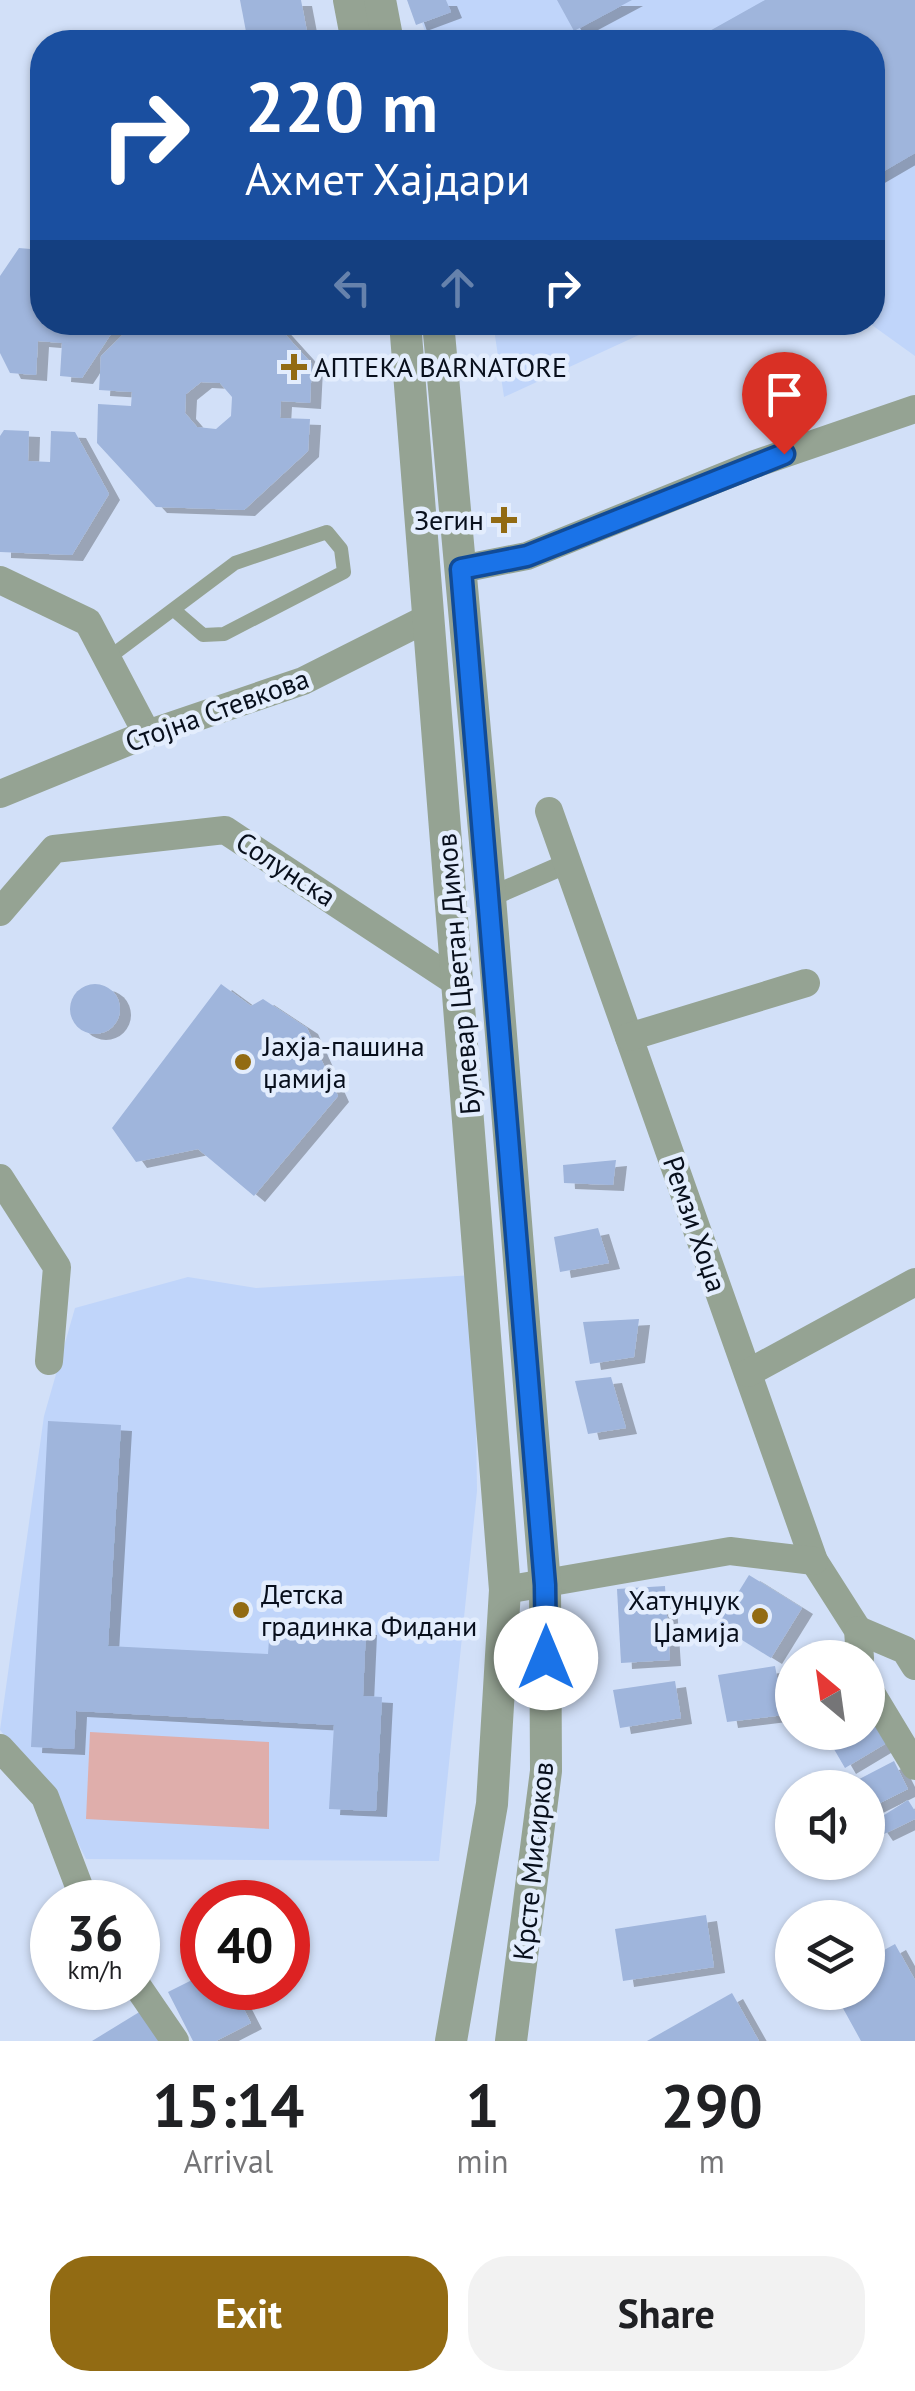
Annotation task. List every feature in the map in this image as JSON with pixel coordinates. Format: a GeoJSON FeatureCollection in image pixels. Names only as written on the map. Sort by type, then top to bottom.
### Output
{"type":"FeatureCollection","features":[{"type":"Feature","properties":{"kind":"street"},"geometry":{"type":"LineString","coordinates":[[348,0],[354,30]]}},
{"type":"Feature","properties":{"kind":"street"},"geometry":{"type":"LineString","coordinates":[[380,0],[386,30]]}},
{"type":"Feature","properties":{"kind":"street","name":"Булевар Цветан Димов"},"geometry":{"type":"LineString","coordinates":[[406,335],[506,1590],[505,1626]]}},
{"type":"Feature","properties":{"kind":"street","name":"Булевар Цветан Димов"},"geometry":{"type":"LineString","coordinates":[[439,335],[490,897],[546,1621]]}},
{"type":"Feature","properties":{"kind":"street"},"geometry":{"type":"LineString","coordinates":[[461,569],[527,556],[752,465],[915,409]]}},
{"type":"Feature","properties":{"kind":"street"},"geometry":{"type":"LineString","coordinates":[[0,580],[88,622],[147,734]]}},
{"type":"Feature","properties":{"kind":"street","name":"Стојна Стевкова"},"geometry":{"type":"LineString","coordinates":[[0,794],[147,734],[303,681],[430,617]]}},
{"type":"Feature","properties":{"kind":"street","name":"Ремзи Хоџа"},"geometry":{"type":"LineString","coordinates":[[550,810],[814,1561],[857,1640]]}},
{"type":"Feature","properties":{"kind":"street","name":"Солунска"},"geometry":{"type":"LineString","coordinates":[[0,912],[54,850],[225,830],[459,984]]}},
{"type":"Feature","properties":{"kind":"street"},"geometry":{"type":"LineString","coordinates":[[490,897],[568,864]]}},
{"type":"Feature","properties":{"kind":"street"},"geometry":{"type":"LineString","coordinates":[[629,1037],[806,983]]}},
{"type":"Feature","properties":{"kind":"street"},"geometry":{"type":"LineString","coordinates":[[0,1178],[57,1267],[48,1361]]}},
{"type":"Feature","properties":{"kind":"street"},"geometry":{"type":"LineString","coordinates":[[748,1374],[915,1282]]}},
{"type":"Feature","properties":{"kind":"street"},"geometry":{"type":"LineString","coordinates":[[506,1590],[730,1551],[814,1561]]}},
{"type":"Feature","properties":{"kind":"street","name":"Крсте Мисирков"},"geometry":{"type":"LineString","coordinates":[[511,2041],[546,1771],[546,1621]]}},
{"type":"Feature","properties":{"kind":"street","name":"Крсте Мисирков"},"geometry":{"type":"LineString","coordinates":[[450,2041],[492,1804],[505,1626]]}},
{"type":"Feature","properties":{"kind":"street","name":"Ремзи Хоџа"},"geometry":{"type":"LineString","coordinates":[[885,1647],[904,1650],[915,1666]]}},
{"type":"Feature","properties":{"kind":"street"},"geometry":{"type":"LineString","coordinates":[[885,1716],[915,1766]]}},
{"type":"Feature","properties":{"kind":"street"},"geometry":{"type":"LineString","coordinates":[[0,1748],[45,1797],[77,1880]]}},
{"type":"Feature","properties":{"kind":"street"},"geometry":{"type":"LineString","coordinates":[[154,2010],[175,2041]]}},
{"type":"Feature","properties":{"kind":"lane"},"geometry":{"type":"LineString","coordinates":[[107,658],[235,563],[327,532],[341,549],[344,572],[224,634],[203,635],[174,610]]}},
{"type":"Feature","properties":{"kind":"shaded area"},"geometry":{"type":"Polygon","coordinates":[[[446,0],[915,0],[915,356],[885,334],[885,30],[425,30],[422,23],[450,12],[446,0]]]}},
{"type":"Feature","properties":{"kind":"shaded area"},"geometry":{"type":"Polygon","coordinates":[[[495,335],[639,335],[504,397],[495,335]]]}},
{"type":"Feature","properties":{"kind":"shaded area","name":"Детска градинка Фидани"},"geometry":{"type":"Polygon","coordinates":[[[474,1275],[477,1491],[439,1861],[86,1859],[52,1791],[0,1730],[44,1416],[75,1308],[188,1277],[256,1288],[474,1275]]]}},
{"type":"Feature","properties":{"kind":"shaded area"},"geometry":{"type":"Polygon","coordinates":[[[90,1732],[269,1742],[269,1829],[86,1819],[90,1732]]]}},
{"type":"Feature","properties":{"kind":"building"},"geometry":{"type":"Polygon","coordinates":[[[240,0],[301,0],[307,30],[246,30],[240,0]]]}},
{"type":"Feature","properties":{"kind":"building"},"geometry":{"type":"Polygon","coordinates":[[[407,0],[446,0],[451,12],[416,25],[407,0]]]}},
{"type":"Feature","properties":{"kind":"building"},"geometry":{"type":"Polygon","coordinates":[[[557,0],[632,0],[576,30],[557,0]]]}},
{"type":"Feature","properties":{"kind":"building"},"geometry":{"type":"Polygon","coordinates":[[[765,0],[915,0],[915,153],[885,170],[885,30],[711,30],[765,0]]]}},
{"type":"Feature","properties":{"kind":"building"},"geometry":{"type":"Polygon","coordinates":[[[19,248],[30,249],[30,335],[110,335],[82,378],[60,376],[62,343],[38,341],[36,375],[10,373],[0,353],[0,276],[19,248]]]}},
{"type":"Feature","properties":{"kind":"building"},"geometry":{"type":"Polygon","coordinates":[[[123,335],[286,335],[312,364],[310,403],[281,401],[280,418],[310,419],[308,451],[244,510],[156,507],[97,443],[98,404],[131,406],[132,392],[99,390],[101,356],[123,335]],[[201,382],[186,394],[185,413],[197,427],[216,429],[231,416],[232,397],[220,383],[201,382]]]}},
{"type":"Feature","properties":{"kind":"building"},"geometry":{"type":"Polygon","coordinates":[[[4,430],[29,431],[28,461],[50,462],[51,431],[75,432],[109,494],[72,555],[0,552],[0,436],[4,430]]]}},
{"type":"Feature","properties":{"kind":"building"},"geometry":{"type":"Polygon","coordinates":[[[95,984],[113,991],[120,1009],[113,1027],[95,1034],[77,1027],[70,1009],[77,991],[95,984]]]}},
{"type":"Feature","properties":{"kind":"building","name":"Јахја-пашина џамија"},"geometry":{"type":"Polygon","coordinates":[[[221,984],[251,1006],[263,999],[307,1028],[338,1096],[254,1196],[198,1149],[136,1162],[112,1128],[221,984]]]}},
{"type":"Feature","properties":{"kind":"building"},"geometry":{"type":"Polygon","coordinates":[[[616,1160],[613,1185],[564,1183],[563,1165],[616,1160]]]}},
{"type":"Feature","properties":{"kind":"building"},"geometry":{"type":"Polygon","coordinates":[[[598,1228],[609,1263],[560,1272],[554,1237],[598,1228]]]}},
{"type":"Feature","properties":{"kind":"building"},"geometry":{"type":"Polygon","coordinates":[[[639,1319],[634,1357],[590,1364],[583,1322],[639,1319]]]}},
{"type":"Feature","properties":{"kind":"building"},"geometry":{"type":"Polygon","coordinates":[[[611,1377],[626,1428],[588,1434],[575,1381],[611,1377]]]}},
{"type":"Feature","properties":{"kind":"building"},"geometry":{"type":"Polygon","coordinates":[[[48,1421],[121,1425],[108,1646],[268,1654],[270,1624],[366,1629],[363,1696],[382,1697],[376,1811],[329,1809],[334,1725],[76,1711],[74,1749],[31,1747],[48,1421]]]}},
{"type":"Feature","properties":{"kind":"building","name":"Хатунџук Џамија"},"geometry":{"type":"Polygon","coordinates":[[[749,1575],[802,1608],[782,1640],[775,1640],[771,1658],[718,1625],[749,1575]]]}},
{"type":"Feature","properties":{"kind":"building"},"geometry":{"type":"Polygon","coordinates":[[[665,1586],[670,1660],[621,1663],[617,1589],[665,1586]]]}},
{"type":"Feature","properties":{"kind":"building"},"geometry":{"type":"Polygon","coordinates":[[[775,1666],[775,1716],[727,1722],[718,1675],[775,1666]]]}},
{"type":"Feature","properties":{"kind":"building"},"geometry":{"type":"Polygon","coordinates":[[[675,1681],[681,1718],[620,1728],[613,1690],[675,1681]]]}},
{"type":"Feature","properties":{"kind":"building"},"geometry":{"type":"Polygon","coordinates":[[[834,1750],[875,1750],[845,1768],[834,1750]]]}},
{"type":"Feature","properties":{"kind":"building"},"geometry":{"type":"Polygon","coordinates":[[[894,1761],[908,1789],[885,1800],[885,1770],[877,1770],[894,1761]]]}},
{"type":"Feature","properties":{"kind":"building"},"geometry":{"type":"Polygon","coordinates":[[[908,1800],[915,1819],[885,1834],[885,1814],[908,1800]]]}},
{"type":"Feature","properties":{"kind":"building"},"geometry":{"type":"Polygon","coordinates":[[[706,1915],[714,1967],[623,1981],[615,1929],[706,1915]]]}},
{"type":"Feature","properties":{"kind":"building"},"geometry":{"type":"Polygon","coordinates":[[[895,1944],[915,1980],[915,2041],[861,2041],[844,2010],[885,2010],[885,1950],[895,1944]]]}},
{"type":"Feature","properties":{"kind":"building"},"geometry":{"type":"Polygon","coordinates":[[[180,1986],[180,2010],[244,2010],[251,2023],[216,2041],[193,2041],[168,1992],[180,1986]]]}},
{"type":"Feature","properties":{"kind":"building"},"geometry":{"type":"Polygon","coordinates":[[[732,1993],[759,2041],[647,2041],[732,1993]]]}},
{"type":"Feature","properties":{"kind":"building"},"geometry":{"type":"Polygon","coordinates":[[[141,2011],[159,2041],[92,2041],[141,2011]]]}},
{"type":"Feature","properties":{"kind":"place","name":"АПТЕКА BARNATORE"},"geometry":{"type":"Point","coordinates":[294,367]}},
{"type":"Feature","properties":{"kind":"place","name":"Зегин"},"geometry":{"type":"Point","coordinates":[504,520]}},
{"type":"Feature","properties":{"kind":"place","name":"Јахја-пашина џамија"},"geometry":{"type":"Point","coordinates":[243,1062]}},
{"type":"Feature","properties":{"kind":"place","name":"Детска градинка Фидани"},"geometry":{"type":"Point","coordinates":[241,1610]}},
{"type":"Feature","properties":{"kind":"place","name":"Хатунџук Џамија"},"geometry":{"type":"Point","coordinates":[760,1616]}},
{"type":"Feature","properties":{"kind":"route"},"geometry":{"type":"LineString","coordinates":[[546,1658],[545,1585],[461,569],[527,556],[784,454]]}}]}
